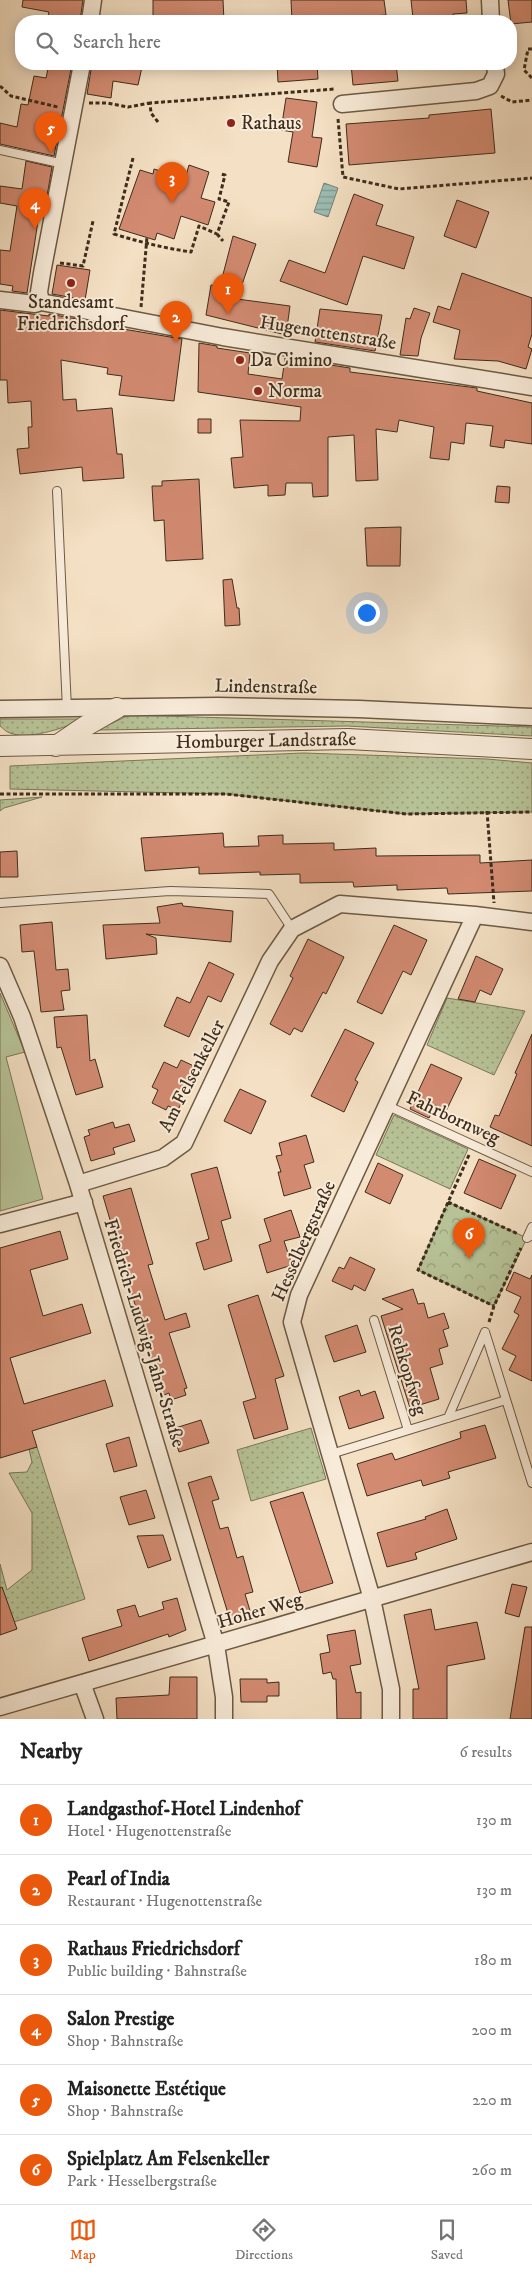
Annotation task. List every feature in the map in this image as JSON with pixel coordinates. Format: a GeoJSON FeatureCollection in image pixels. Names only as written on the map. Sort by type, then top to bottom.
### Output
{"type":"FeatureCollection","features":[{"type":"Feature","properties":{"kind":"street"},"geometry":{"type":"LineString","coordinates":[[91,15],[93,0]]}},
{"type":"Feature","properties":{"kind":"street"},"geometry":{"type":"LineString","coordinates":[[490,0],[491,15]]}},
{"type":"Feature","properties":{"kind":"street"},"geometry":{"type":"LineString","coordinates":[[41,302],[39,292],[44,260],[81,70]]}},
{"type":"Feature","properties":{"kind":"street"},"geometry":{"type":"LineString","coordinates":[[339,107],[476,91],[490,86],[496,74],[496,70]]}},
{"type":"Feature","properties":{"kind":"street","name":"Hugenottenstraße"},"geometry":{"type":"LineString","coordinates":[[0,300],[34,304],[41,302],[140,322],[532,387]]}},
{"type":"Feature","properties":{"kind":"street","name":"Lindenstraße"},"geometry":{"type":"LineString","coordinates":[[0,709],[218,706],[349,708],[532,717]]}},
{"type":"Feature","properties":{"kind":"street"},"geometry":{"type":"LineString","coordinates":[[56,746],[117,708]]}},
{"type":"Feature","properties":{"kind":"street","name":"Homburger Landstraße"},"geometry":{"type":"LineString","coordinates":[[0,746],[348,739],[532,749]]}},
{"type":"Feature","properties":{"kind":"street","name":"Am Felsenkeller"},"geometry":{"type":"LineString","coordinates":[[78,1184],[163,1158],[184,1144],[270,961],[292,929],[340,904],[475,915],[532,922]]}},
{"type":"Feature","properties":{"kind":"street","name":"Hesselbergstraße"},"geometry":{"type":"LineString","coordinates":[[391,1719],[391,1689],[372,1599],[292,1322],[298,1295],[388,1106],[475,915]]}},
{"type":"Feature","properties":{"kind":"street","name":"Friedrich-Ludwig-Jahn-Straße"},"geometry":{"type":"LineString","coordinates":[[0,966],[22,1017],[84,1202],[216,1645],[224,1697],[224,1719]]}},
{"type":"Feature","properties":{"kind":"street"},"geometry":{"type":"LineString","coordinates":[[0,1224],[84,1202]]}},
{"type":"Feature","properties":{"kind":"street","name":"Hoher Weg"},"geometry":{"type":"LineString","coordinates":[[0,1707],[532,1552]]}},
{"type":"Feature","properties":{"kind":"street"},"geometry":{"type":"LineString","coordinates":[[82,1683],[95,1719]]}},
{"type":"Feature","properties":{"kind":"lane"},"geometry":{"type":"LineString","coordinates":[[0,150],[64,164]]}},
{"type":"Feature","properties":{"kind":"lane"},"geometry":{"type":"LineString","coordinates":[[57,491],[67,709]]}},
{"type":"Feature","properties":{"kind":"lane"},"geometry":{"type":"LineString","coordinates":[[0,902],[170,891],[269,894],[292,929]]}},
{"type":"Feature","properties":{"kind":"lane","name":"Fahrbornweg"},"geometry":{"type":"LineString","coordinates":[[388,1106],[532,1172]]}},
{"type":"Feature","properties":{"kind":"lane"},"geometry":{"type":"LineString","coordinates":[[529,1236],[532,1227]]}},
{"type":"Feature","properties":{"kind":"lane","name":"Rehkopfweg"},"geometry":{"type":"LineString","coordinates":[[374,1320],[408,1430]]}},
{"type":"Feature","properties":{"kind":"lane"},"geometry":{"type":"LineString","coordinates":[[485,1332],[532,1483]]}},
{"type":"Feature","properties":{"kind":"lane"},"geometry":{"type":"LineString","coordinates":[[448,1418],[485,1332]]}},
{"type":"Feature","properties":{"kind":"lane","name":"Rehkopfweg"},"geometry":{"type":"LineString","coordinates":[[331,1454],[506,1400]]}},
{"type":"Feature","properties":{"kind":"path"},"geometry":{"type":"LineString","coordinates":[[532,49],[528,49],[524,70],[532,78]]}},
{"type":"Feature","properties":{"kind":"path"},"geometry":{"type":"LineString","coordinates":[[0,86],[10,96],[74,107],[108,102],[128,107],[150,103],[336,88],[339,107],[343,177],[399,190],[532,178]]}},
{"type":"Feature","properties":{"kind":"path"},"geometry":{"type":"LineString","coordinates":[[500,96],[512,102],[532,100]]}},
{"type":"Feature","properties":{"kind":"path"},"geometry":{"type":"LineString","coordinates":[[150,103],[151,113],[158,122]]}},
{"type":"Feature","properties":{"kind":"path"},"geometry":{"type":"LineString","coordinates":[[133,158],[114,234],[146,244],[191,252],[199,226],[218,234],[224,241]]}},
{"type":"Feature","properties":{"kind":"path"},"geometry":{"type":"LineString","coordinates":[[218,234],[229,202],[219,199],[225,176],[221,174]]}},
{"type":"Feature","properties":{"kind":"path"},"geometry":{"type":"LineString","coordinates":[[44,260],[83,266],[93,221]]}},
{"type":"Feature","properties":{"kind":"path"},"geometry":{"type":"LineString","coordinates":[[140,322],[147,237]]}},
{"type":"Feature","properties":{"kind":"path"},"geometry":{"type":"LineString","coordinates":[[0,794],[226,794],[406,814],[488,811],[532,812]]}},
{"type":"Feature","properties":{"kind":"path"},"geometry":{"type":"LineString","coordinates":[[488,811],[495,917]]}},
{"type":"Feature","properties":{"kind":"path"},"geometry":{"type":"LineString","coordinates":[[473,1145],[418,1270],[494,1306]]}},
{"type":"Feature","properties":{"kind":"path"},"geometry":{"type":"LineString","coordinates":[[448,1202],[529,1236],[494,1306],[485,1332]]}},
{"type":"Feature","properties":{"kind":"green space"},"geometry":{"type":"Polygon","coordinates":[[[129,715],[532,727],[532,736],[347,726],[98,730],[129,715]]]}},
{"type":"Feature","properties":{"kind":"green space"},"geometry":{"type":"Polygon","coordinates":[[[0,719],[77,719],[79,721],[54,730],[17,735],[7,732],[0,726],[0,719]]]}},
{"type":"Feature","properties":{"kind":"green space"},"geometry":{"type":"Polygon","coordinates":[[[303,753],[487,759],[532,763],[532,812],[406,814],[226,794],[10,789],[10,766],[303,753]]]}},
{"type":"Feature","properties":{"kind":"green space"},"geometry":{"type":"Polygon","coordinates":[[[42,797],[4,808],[0,811],[0,800],[42,797]]]}},
{"type":"Feature","properties":{"kind":"green space"},"geometry":{"type":"Polygon","coordinates":[[[0,993],[25,1052],[6,1057],[43,1199],[0,1211],[0,993]]]}},
{"type":"Feature","properties":{"kind":"green space"},"geometry":{"type":"Polygon","coordinates":[[[447,998],[525,1011],[494,1075],[427,1045],[447,998]]]}},
{"type":"Feature","properties":{"kind":"green space"},"geometry":{"type":"Polygon","coordinates":[[[394,1115],[468,1149],[450,1189],[376,1155],[394,1115]]]}},
{"type":"Feature","properties":{"kind":"green space"},"geometry":{"type":"Polygon","coordinates":[[[448,1202],[527,1238],[494,1306],[418,1270],[448,1202]]]}},
{"type":"Feature","properties":{"kind":"green space"},"geometry":{"type":"Polygon","coordinates":[[[311,1428],[326,1479],[251,1501],[237,1450],[311,1428]]]}},
{"type":"Feature","properties":{"kind":"green space"},"geometry":{"type":"Polygon","coordinates":[[[37,1447],[85,1599],[14,1622],[0,1603],[0,1564],[7,1590],[32,1570],[32,1513],[9,1473],[27,1472],[32,1462],[29,1449],[37,1447]]]}},
{"type":"Feature","properties":{"kind":"water"},"geometry":{"type":"Polygon","coordinates":[[[324,183],[338,188],[328,217],[314,212],[324,183]]]}},
{"type":"Feature","properties":{"kind":"building"},"geometry":{"type":"Polygon","coordinates":[[[23,0],[83,0],[81,15],[48,15],[49,12],[22,7],[23,0]]]}},
{"type":"Feature","properties":{"kind":"building"},"geometry":{"type":"Polygon","coordinates":[[[153,0],[223,0],[224,15],[153,15],[153,0]]]}},
{"type":"Feature","properties":{"kind":"building"},"geometry":{"type":"Polygon","coordinates":[[[291,0],[384,0],[386,15],[292,15],[291,0]]]}},
{"type":"Feature","properties":{"kind":"building"},"geometry":{"type":"Polygon","coordinates":[[[411,0],[466,0],[467,13],[413,15],[411,0]]]}},
{"type":"Feature","properties":{"kind":"building"},"geometry":{"type":"Polygon","coordinates":[[[508,0],[532,0],[532,22],[517,23],[517,15],[510,15],[508,0]]]}},
{"type":"Feature","properties":{"kind":"building"},"geometry":{"type":"Polygon","coordinates":[[[48,70],[71,70],[54,156],[0,144],[0,123],[17,127],[21,104],[28,105],[34,76],[46,78],[48,70]]]}},
{"type":"Feature","properties":{"kind":"building"},"geometry":{"type":"Polygon","coordinates":[[[91,70],[141,70],[138,85],[113,81],[111,98],[87,94],[91,70]]]}},
{"type":"Feature","properties":{"kind":"building"},"geometry":{"type":"Polygon","coordinates":[[[277,70],[317,70],[318,79],[278,82],[277,70]]]}},
{"type":"Feature","properties":{"kind":"building"},"geometry":{"type":"Polygon","coordinates":[[[352,70],[397,70],[398,81],[353,85],[352,70]]]}},
{"type":"Feature","properties":{"kind":"building"},"geometry":{"type":"Polygon","coordinates":[[[286,98],[317,102],[312,137],[322,138],[317,167],[288,162],[293,132],[281,130],[286,98]]]}},
{"type":"Feature","properties":{"kind":"building"},"geometry":{"type":"Polygon","coordinates":[[[491,109],[495,153],[349,165],[346,124],[429,118],[429,115],[491,109]]]}},
{"type":"Feature","properties":{"kind":"building"},"geometry":{"type":"Polygon","coordinates":[[[26,161],[52,167],[47,196],[42,195],[27,293],[12,291],[13,286],[0,284],[0,250],[10,251],[17,206],[0,203],[0,186],[22,189],[26,161]]]}},
{"type":"Feature","properties":{"kind":"building"},"geometry":{"type":"Polygon","coordinates":[[[189,165],[209,172],[201,198],[215,202],[208,225],[181,216],[174,239],[157,233],[155,240],[119,229],[140,170],[153,174],[154,169],[185,179],[189,165]]]}},
{"type":"Feature","properties":{"kind":"building"},"geometry":{"type":"Polygon","coordinates":[[[354,194],[383,205],[376,225],[414,237],[404,269],[363,256],[347,305],[280,281],[289,260],[325,273],[354,194]]]}},
{"type":"Feature","properties":{"kind":"building"},"geometry":{"type":"Polygon","coordinates":[[[457,200],[489,212],[476,248],[444,236],[457,200]]]}},
{"type":"Feature","properties":{"kind":"building"},"geometry":{"type":"Polygon","coordinates":[[[233,236],[256,244],[237,299],[290,306],[286,335],[206,315],[211,285],[220,286],[233,236]]]}},
{"type":"Feature","properties":{"kind":"building","name":"Standesamt Friedrichsdorf"},"geometry":{"type":"Polygon","coordinates":[[[57,265],[90,270],[85,300],[52,294],[57,265]]]}},
{"type":"Feature","properties":{"kind":"building"},"geometry":{"type":"Polygon","coordinates":[[[462,273],[532,298],[532,334],[528,347],[532,349],[526,369],[498,361],[454,359],[460,330],[433,322],[438,306],[450,310],[462,273]]]}},
{"type":"Feature","properties":{"kind":"building"},"geometry":{"type":"Polygon","coordinates":[[[414,308],[430,313],[421,338],[418,356],[400,355],[406,318],[410,319],[414,308]]]}},
{"type":"Feature","properties":{"kind":"building"},"geometry":{"type":"Polygon","coordinates":[[[320,309],[382,315],[375,351],[315,342],[320,309]]]}},
{"type":"Feature","properties":{"kind":"building"},"geometry":{"type":"Polygon","coordinates":[[[0,310],[49,316],[49,314],[82,320],[82,322],[182,339],[174,401],[119,395],[122,376],[107,374],[108,368],[61,360],[63,400],[76,399],[77,411],[112,408],[117,454],[122,454],[124,478],[83,481],[82,467],[20,474],[17,449],[29,448],[28,427],[32,427],[31,401],[8,403],[7,380],[0,380],[0,310]]]}},
{"type":"Feature","properties":{"kind":"building"},"geometry":{"type":"Polygon","coordinates":[[[199,343],[250,353],[248,374],[282,379],[285,358],[350,368],[350,372],[477,388],[477,391],[532,403],[532,444],[505,440],[504,448],[490,446],[493,426],[466,423],[464,444],[451,442],[449,460],[430,458],[434,427],[399,420],[397,432],[376,429],[378,480],[356,481],[354,435],[328,437],[328,496],[313,497],[312,483],[286,483],[285,495],[268,496],[268,485],[234,488],[231,458],[243,457],[240,420],[300,421],[301,407],[198,392],[199,343]]]}},
{"type":"Feature","properties":{"kind":"building"},"geometry":{"type":"Polygon","coordinates":[[[198,419],[211,419],[211,433],[198,433],[198,419]]]}},
{"type":"Feature","properties":{"kind":"building"},"geometry":{"type":"Polygon","coordinates":[[[199,479],[203,559],[166,561],[164,520],[154,521],[152,486],[162,486],[162,481],[199,479]]]}},
{"type":"Feature","properties":{"kind":"building"},"geometry":{"type":"Polygon","coordinates":[[[497,486],[510,487],[509,503],[495,502],[497,486]]]}},
{"type":"Feature","properties":{"kind":"building"},"geometry":{"type":"Polygon","coordinates":[[[401,527],[400,566],[367,566],[365,528],[401,527]]]}},
{"type":"Feature","properties":{"kind":"building"},"geometry":{"type":"Polygon","coordinates":[[[232,579],[237,608],[239,608],[240,625],[225,626],[223,580],[232,579]]]}},
{"type":"Feature","properties":{"kind":"building"},"geometry":{"type":"Polygon","coordinates":[[[223,833],[224,847],[259,846],[258,836],[283,835],[283,844],[334,843],[334,850],[376,848],[376,856],[480,855],[480,863],[532,860],[532,891],[448,894],[447,888],[397,890],[397,885],[354,887],[353,882],[300,883],[300,874],[260,875],[260,872],[199,874],[199,867],[145,871],[141,838],[223,833]]]}},
{"type":"Feature","properties":{"kind":"building"},"geometry":{"type":"Polygon","coordinates":[[[17,851],[18,877],[0,877],[0,852],[17,851]]]}},
{"type":"Feature","properties":{"kind":"building"},"geometry":{"type":"Polygon","coordinates":[[[182,903],[183,906],[233,911],[231,942],[146,934],[156,938],[157,954],[106,959],[103,925],[160,923],[157,907],[182,903]]]}},
{"type":"Feature","properties":{"kind":"building"},"geometry":{"type":"Polygon","coordinates":[[[52,922],[56,970],[68,969],[70,990],[61,991],[64,1010],[41,1012],[34,951],[22,952],[20,925],[52,922]]]}},
{"type":"Feature","properties":{"kind":"building"},"geometry":{"type":"Polygon","coordinates":[[[394,925],[427,940],[411,975],[403,971],[382,1014],[357,1002],[394,925]]]}},
{"type":"Feature","properties":{"kind":"building"},"geometry":{"type":"Polygon","coordinates":[[[308,939],[344,957],[326,994],[323,992],[302,1032],[294,1028],[290,1035],[270,1024],[293,978],[290,976],[308,939]]]}},
{"type":"Feature","properties":{"kind":"building"},"geometry":{"type":"Polygon","coordinates":[[[476,956],[503,969],[491,995],[480,990],[475,1002],[458,999],[476,956]]]}},
{"type":"Feature","properties":{"kind":"building"},"geometry":{"type":"Polygon","coordinates":[[[209,962],[234,974],[221,1002],[208,996],[189,1037],[164,1026],[177,997],[190,1003],[209,962]]]}},
{"type":"Feature","properties":{"kind":"building"},"geometry":{"type":"Polygon","coordinates":[[[87,1015],[90,1061],[95,1059],[103,1087],[76,1095],[61,1047],[57,1048],[54,1017],[87,1015]]]}},
{"type":"Feature","properties":{"kind":"building"},"geometry":{"type":"Polygon","coordinates":[[[345,1029],[374,1043],[355,1080],[358,1082],[344,1112],[311,1096],[345,1029]]]}},
{"type":"Feature","properties":{"kind":"building"},"geometry":{"type":"Polygon","coordinates":[[[532,1034],[532,1146],[490,1127],[495,1115],[499,1116],[532,1034]]]}},
{"type":"Feature","properties":{"kind":"building"},"geometry":{"type":"Polygon","coordinates":[[[181,1060],[198,1068],[178,1110],[168,1106],[166,1110],[152,1103],[158,1090],[152,1087],[164,1062],[177,1068],[181,1060]]]}},
{"type":"Feature","properties":{"kind":"building"},"geometry":{"type":"Polygon","coordinates":[[[431,1064],[462,1078],[446,1111],[435,1105],[429,1118],[410,1109],[431,1064]]]}},
{"type":"Feature","properties":{"kind":"building"},"geometry":{"type":"Polygon","coordinates":[[[240,1089],[266,1101],[251,1134],[224,1121],[240,1089]]]}},
{"type":"Feature","properties":{"kind":"building"},"geometry":{"type":"Polygon","coordinates":[[[113,1122],[115,1128],[129,1124],[135,1141],[113,1148],[115,1154],[91,1161],[84,1137],[90,1135],[88,1130],[113,1122]]]}},
{"type":"Feature","properties":{"kind":"building"},"geometry":{"type":"Polygon","coordinates":[[[306,1135],[314,1162],[304,1165],[311,1188],[284,1196],[278,1172],[281,1172],[276,1156],[282,1155],[279,1143],[306,1135]]]}},
{"type":"Feature","properties":{"kind":"building"},"geometry":{"type":"Polygon","coordinates":[[[479,1159],[516,1175],[501,1209],[464,1193],[479,1159]]]}},
{"type":"Feature","properties":{"kind":"building"},"geometry":{"type":"Polygon","coordinates":[[[378,1163],[403,1175],[390,1204],[365,1192],[378,1163]]]}},
{"type":"Feature","properties":{"kind":"building"},"geometry":{"type":"Polygon","coordinates":[[[217,1167],[231,1218],[221,1221],[232,1261],[204,1270],[196,1243],[209,1239],[191,1174],[217,1167]]]}},
{"type":"Feature","properties":{"kind":"building"},"geometry":{"type":"Polygon","coordinates":[[[131,1188],[153,1264],[148,1265],[165,1320],[186,1313],[190,1327],[169,1333],[187,1388],[184,1389],[186,1395],[171,1400],[169,1393],[162,1396],[103,1196],[131,1188]]]}},
{"type":"Feature","properties":{"kind":"building"},"geometry":{"type":"Polygon","coordinates":[[[291,1210],[300,1237],[284,1241],[292,1265],[267,1273],[259,1245],[271,1241],[264,1219],[291,1210]]]}},
{"type":"Feature","properties":{"kind":"building"},"geometry":{"type":"Polygon","coordinates":[[[60,1231],[68,1259],[30,1270],[43,1316],[82,1304],[91,1333],[10,1358],[24,1404],[105,1380],[113,1406],[32,1431],[37,1447],[0,1458],[0,1248],[60,1231]]]}},
{"type":"Feature","properties":{"kind":"building"},"geometry":{"type":"Polygon","coordinates":[[[350,1257],[375,1269],[365,1291],[354,1285],[352,1290],[332,1281],[339,1267],[344,1269],[350,1257]]]}},
{"type":"Feature","properties":{"kind":"building"},"geometry":{"type":"Polygon","coordinates":[[[514,1272],[530,1279],[532,1275],[532,1381],[509,1370],[516,1356],[502,1349],[519,1315],[514,1312],[521,1297],[506,1290],[514,1272]]]}},
{"type":"Feature","properties":{"kind":"building"},"geometry":{"type":"Polygon","coordinates":[[[413,1289],[418,1304],[424,1303],[428,1318],[444,1313],[449,1328],[443,1330],[448,1346],[439,1349],[443,1364],[430,1368],[439,1399],[410,1408],[381,1316],[403,1309],[382,1299],[413,1289]]]}},
{"type":"Feature","properties":{"kind":"building"},"geometry":{"type":"Polygon","coordinates":[[[258,1295],[284,1376],[275,1379],[288,1429],[254,1439],[243,1402],[256,1398],[228,1305],[258,1295]]]}},
{"type":"Feature","properties":{"kind":"building"},"geometry":{"type":"Polygon","coordinates":[[[357,1325],[366,1352],[334,1362],[325,1336],[357,1325]]]}},
{"type":"Feature","properties":{"kind":"building"},"geometry":{"type":"Polygon","coordinates":[[[359,1390],[361,1396],[375,1391],[384,1418],[349,1429],[339,1397],[359,1390]]]}},
{"type":"Feature","properties":{"kind":"building"},"geometry":{"type":"Polygon","coordinates":[[[201,1420],[209,1443],[179,1452],[172,1429],[201,1420]]]}},
{"type":"Feature","properties":{"kind":"building"},"geometry":{"type":"Polygon","coordinates":[[[485,1425],[496,1458],[448,1472],[450,1478],[423,1486],[421,1480],[367,1496],[357,1464],[392,1453],[395,1460],[461,1438],[460,1432],[485,1425]]]}},
{"type":"Feature","properties":{"kind":"building"},"geometry":{"type":"Polygon","coordinates":[[[129,1437],[137,1466],[114,1472],[106,1444],[129,1437]]]}},
{"type":"Feature","properties":{"kind":"building"},"geometry":{"type":"Polygon","coordinates":[[[211,1476],[219,1499],[212,1501],[220,1529],[228,1527],[237,1558],[243,1556],[253,1592],[245,1594],[251,1614],[230,1620],[188,1483],[211,1476]]]}},
{"type":"Feature","properties":{"kind":"building"},"geometry":{"type":"Polygon","coordinates":[[[146,1490],[155,1518],[129,1525],[120,1497],[146,1490]]]}},
{"type":"Feature","properties":{"kind":"building"},"geometry":{"type":"Polygon","coordinates":[[[303,1492],[333,1583],[300,1593],[270,1502],[303,1492]]]}},
{"type":"Feature","properties":{"kind":"building"},"geometry":{"type":"Polygon","coordinates":[[[447,1509],[457,1539],[415,1553],[417,1559],[387,1567],[377,1533],[426,1519],[425,1517],[447,1509]]]}},
{"type":"Feature","properties":{"kind":"building"},"geometry":{"type":"Polygon","coordinates":[[[163,1535],[171,1560],[148,1568],[137,1536],[163,1535]]]}},
{"type":"Feature","properties":{"kind":"building"},"geometry":{"type":"Polygon","coordinates":[[[512,1584],[527,1587],[519,1617],[505,1613],[512,1584]]]}},
{"type":"Feature","properties":{"kind":"building"},"geometry":{"type":"Polygon","coordinates":[[[2,1587],[17,1629],[0,1635],[0,1588],[2,1587]]]}},
{"type":"Feature","properties":{"kind":"building"},"geometry":{"type":"Polygon","coordinates":[[[177,1598],[186,1630],[169,1637],[168,1634],[89,1661],[82,1638],[122,1626],[117,1610],[135,1605],[139,1617],[164,1609],[162,1602],[177,1598]]]}},
{"type":"Feature","properties":{"kind":"building"},"geometry":{"type":"Polygon","coordinates":[[[431,1609],[435,1630],[477,1622],[485,1659],[447,1666],[447,1719],[413,1719],[413,1689],[419,1689],[404,1615],[431,1609]]]}},
{"type":"Feature","properties":{"kind":"building"},"geometry":{"type":"Polygon","coordinates":[[[525,1627],[532,1627],[532,1719],[510,1719],[525,1627]]]}},
{"type":"Feature","properties":{"kind":"building"},"geometry":{"type":"Polygon","coordinates":[[[355,1630],[361,1664],[350,1666],[356,1693],[361,1692],[361,1719],[337,1719],[336,1679],[333,1679],[331,1672],[323,1674],[320,1654],[330,1652],[327,1635],[355,1630]]]}},
{"type":"Feature","properties":{"kind":"building"},"geometry":{"type":"Polygon","coordinates":[[[170,1677],[197,1677],[197,1719],[117,1719],[116,1698],[169,1695],[170,1677]]]}},
{"type":"Feature","properties":{"kind":"building"},"geometry":{"type":"Polygon","coordinates":[[[240,1679],[267,1679],[267,1683],[279,1682],[279,1696],[267,1696],[267,1702],[241,1702],[240,1679]]]}},
{"type":"Feature","properties":{"kind":"place","name":"Rathaus"},"geometry":{"type":"Point","coordinates":[231,123]}},
{"type":"Feature","properties":{"kind":"place","name":"Maisonette Estétique"},"geometry":{"type":"Point","coordinates":[51,153]}},
{"type":"Feature","properties":{"kind":"place","name":"Rathaus Friedrichsdorf"},"geometry":{"type":"Point","coordinates":[172,203]}},
{"type":"Feature","properties":{"kind":"place","name":"Salon Prestige"},"geometry":{"type":"Point","coordinates":[35,229]}},
{"type":"Feature","properties":{"kind":"place","name":"Standesamt Friedrichsdorf"},"geometry":{"type":"Point","coordinates":[71,283]}},
{"type":"Feature","properties":{"kind":"place","name":"Landgasthof-Hotel Lindenhof"},"geometry":{"type":"Point","coordinates":[228,314]}},
{"type":"Feature","properties":{"kind":"place","name":"Pearl of India"},"geometry":{"type":"Point","coordinates":[176,342]}},
{"type":"Feature","properties":{"kind":"place","name":"Da Cimino"},"geometry":{"type":"Point","coordinates":[240,360]}},
{"type":"Feature","properties":{"kind":"place","name":"Norma"},"geometry":{"type":"Point","coordinates":[258,391]}},
{"type":"Feature","properties":{"kind":"place","name":"Spielplatz Am Felsenkeller"},"geometry":{"type":"Point","coordinates":[469,1259]}}]}
